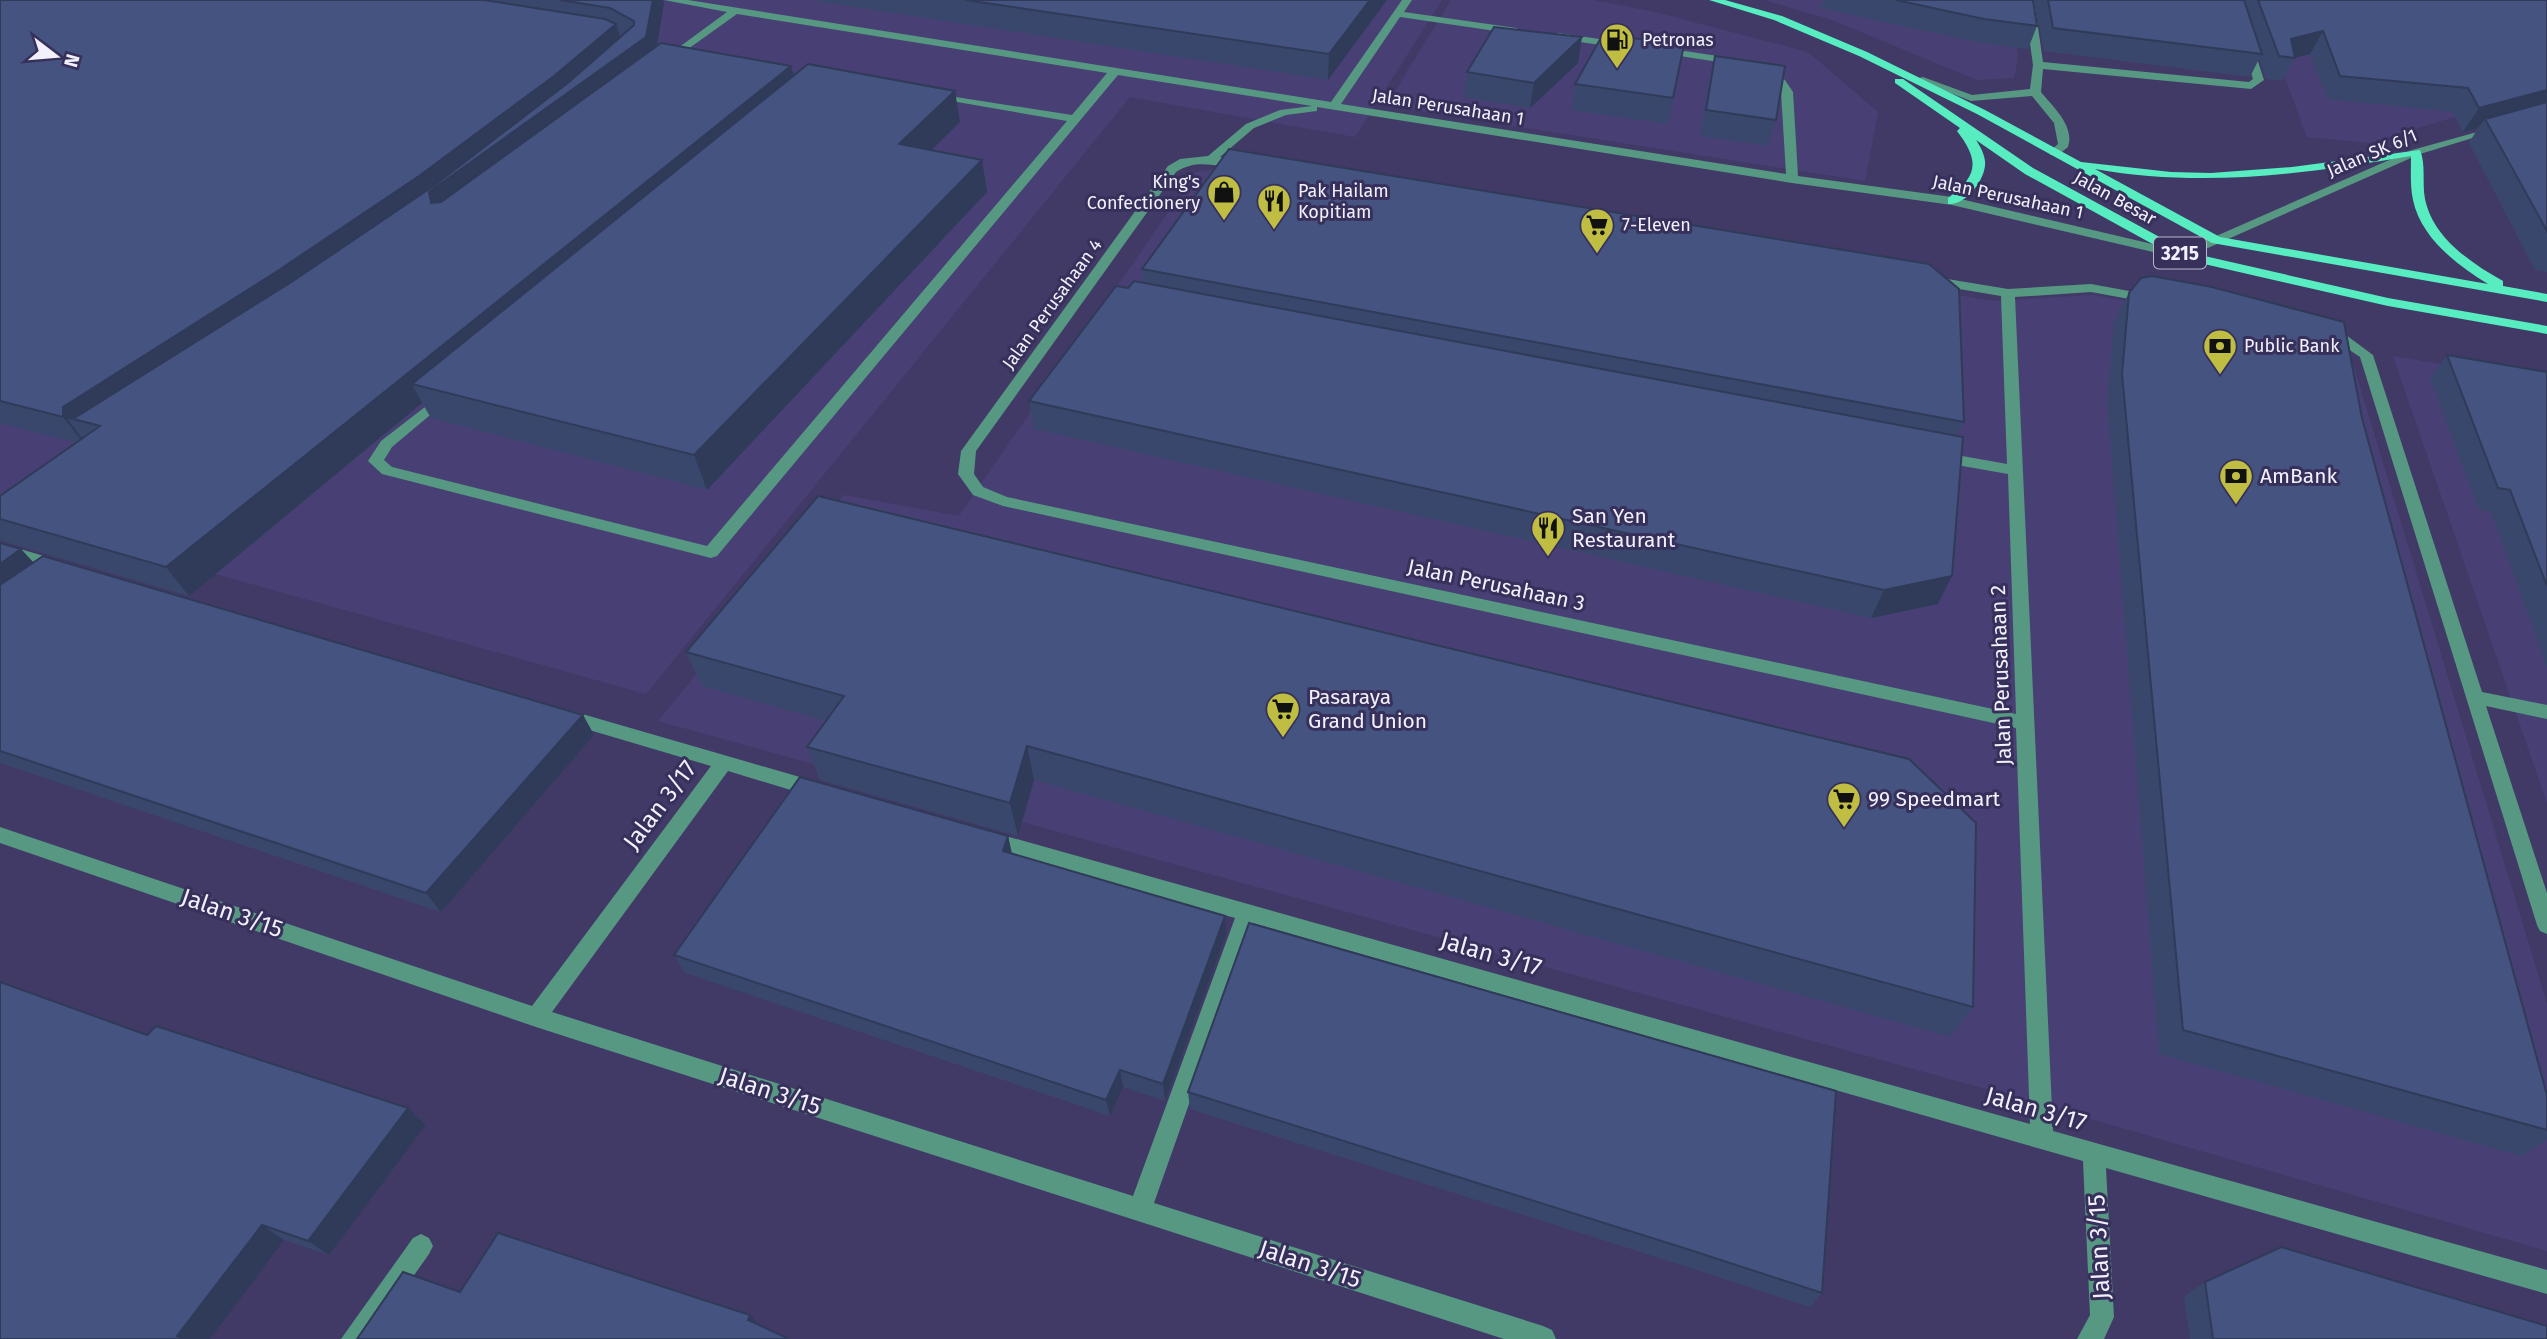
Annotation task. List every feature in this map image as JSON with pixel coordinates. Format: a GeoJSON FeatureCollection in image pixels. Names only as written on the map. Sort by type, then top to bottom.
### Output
{"type":"FeatureCollection","features":[{"type":"Feature","properties":{"kind":"main road","name":"Jalan Besar"},"geometry":{"type":"LineString","coordinates":[[1714,0],[1778,18],[1863,54],[1981,112],[2216,240],[2547,298]]}},
{"type":"Feature","properties":{"kind":"main road","name":"Jalan Besar"},"geometry":{"type":"LineString","coordinates":[[1863,54],[1950,118],[2029,171],[2183,255],[2388,302],[2547,330]]}},
{"type":"Feature","properties":{"kind":"main road"},"geometry":{"type":"LineString","coordinates":[[1950,118],[1972,140],[1980,163],[1979,177],[1967,191],[1952,201]]}},
{"type":"Feature","properties":{"kind":"main road"},"geometry":{"type":"LineString","coordinates":[[2060,156],[2136,172],[2230,178],[2272,175],[2416,152],[2421,206],[2439,240],[2467,266],[2510,291]]}},
{"type":"Feature","properties":{"kind":"street","name":"Jalan Perusahaan 1"},"geometry":{"type":"LineString","coordinates":[[669,0],[1792,179],[1952,201],[2183,255]]}},
{"type":"Feature","properties":{"kind":"street"},"geometry":{"type":"LineString","coordinates":[[1334,106],[1406,0]]}},
{"type":"Feature","properties":{"kind":"street"},"geometry":{"type":"LineString","coordinates":[[2029,0],[2038,65],[2035,92],[2059,121],[2066,136],[2060,156]]}},
{"type":"Feature","properties":{"kind":"street"},"geometry":{"type":"LineString","coordinates":[[2038,65],[2251,86],[2259,80],[2233,0]]}},
{"type":"Feature","properties":{"kind":"street"},"geometry":{"type":"LineString","coordinates":[[657,68],[734,11]]}},
{"type":"Feature","properties":{"kind":"street"},"geometry":{"type":"LineString","coordinates":[[1397,14],[1532,33]]}},
{"type":"Feature","properties":{"kind":"street"},"geometry":{"type":"LineString","coordinates":[[1545,34],[1626,46]]}},
{"type":"Feature","properties":{"kind":"street"},"geometry":{"type":"LineString","coordinates":[[1640,47],[1741,62],[1765,71],[1781,82],[1787,92],[1792,179]]}},
{"type":"Feature","properties":{"kind":"street"},"geometry":{"type":"LineString","coordinates":[[1863,54],[1950,93],[1971,98],[2035,92]]}},
{"type":"Feature","properties":{"kind":"street"},"geometry":{"type":"LineString","coordinates":[[459,383],[386,444],[376,461],[387,471],[711,552],[1072,118],[1115,71]]}},
{"type":"Feature","properties":{"kind":"street"},"geometry":{"type":"LineString","coordinates":[[925,94],[1072,118]]}},
{"type":"Feature","properties":{"kind":"street","name":"Jalan Perusahaan 4"},"geometry":{"type":"LineString","coordinates":[[966,474],[969,451],[1092,293],[1172,169],[1184,161],[1211,159],[1250,126],[1284,112],[1334,106]]}},
{"type":"Feature","properties":{"kind":"street","name":"Jalan SK 6/1"},"geometry":{"type":"LineString","coordinates":[[2216,240],[2416,152],[2508,125]]}},
{"type":"Feature","properties":{"kind":"street"},"geometry":{"type":"LineString","coordinates":[[1211,159],[1253,166]]}},
{"type":"Feature","properties":{"kind":"street"},"geometry":{"type":"LineString","coordinates":[[2183,255],[2216,240]]}},
{"type":"Feature","properties":{"kind":"street"},"geometry":{"type":"LineString","coordinates":[[1912,277],[2008,293],[2091,288],[2170,303]]}},
{"type":"Feature","properties":{"kind":"street","name":"Jalan Perusahaan 2"},"geometry":{"type":"LineString","coordinates":[[2008,293],[2042,1138]]}},
{"type":"Feature","properties":{"kind":"street"},"geometry":{"type":"LineString","coordinates":[[2315,331],[2341,338],[2366,355],[2547,925]]}},
{"type":"Feature","properties":{"kind":"street"},"geometry":{"type":"LineString","coordinates":[[1920,453],[2016,471]]}},
{"type":"Feature","properties":{"kind":"street","name":"Jalan Perusahaan 3"},"geometry":{"type":"LineString","coordinates":[[966,474],[978,491],[1003,501],[2025,723]]}},
{"type":"Feature","properties":{"kind":"street"},"geometry":{"type":"LineString","coordinates":[[0,549],[65,568],[39,581]]}},
{"type":"Feature","properties":{"kind":"street"},"geometry":{"type":"LineString","coordinates":[[2475,697],[2547,712]]}},
{"type":"Feature","properties":{"kind":"street"},"geometry":{"type":"LineString","coordinates":[[551,712],[724,763]]}},
{"type":"Feature","properties":{"kind":"street","name":"Jalan 3/17"},"geometry":{"type":"LineString","coordinates":[[536,1017],[724,763],[844,797]]}},
{"type":"Feature","properties":{"kind":"street","name":"Jalan 3/17"},"geometry":{"type":"LineString","coordinates":[[965,832],[2547,1282]]}},
{"type":"Feature","properties":{"kind":"street","name":"Jalan 3/15"},"geometry":{"type":"LineString","coordinates":[[0,835],[536,1017],[1544,1339]]}},
{"type":"Feature","properties":{"kind":"street"},"geometry":{"type":"LineString","coordinates":[[1140,1209],[1247,912]]}},
{"type":"Feature","properties":{"kind":"street","name":"Jalan 3/15"},"geometry":{"type":"LineString","coordinates":[[2090,1339],[2102,1317],[2094,1153]]}},
{"type":"Feature","properties":{"kind":"street"},"geometry":{"type":"LineString","coordinates":[[354,1339],[421,1246]]}},
{"type":"Feature","properties":{"kind":"shaded area"},"geometry":{"type":"Polygon","coordinates":[[[0,0],[1442,0],[1355,137],[1130,97],[646,694],[0,514],[0,0]]]}},
{"type":"Feature","properties":{"kind":"shaded area"},"geometry":{"type":"Polygon","coordinates":[[[1451,0],[1593,0],[1655,12],[1808,52],[1878,112],[1865,181],[1386,106],[1451,0]]]}},
{"type":"Feature","properties":{"kind":"shaded area"},"geometry":{"type":"Polygon","coordinates":[[[1764,0],[2010,0],[2018,58],[2014,78],[1977,80],[1832,20],[1764,0]]]}},
{"type":"Feature","properties":{"kind":"shaded area"},"geometry":{"type":"Polygon","coordinates":[[[2256,0],[2547,89],[2369,143],[2307,137],[2256,0]]]}},
{"type":"Feature","properties":{"kind":"shaded area"},"geometry":{"type":"Polygon","coordinates":[[[1215,169],[1993,301],[2093,295],[2300,333],[2350,354],[2547,1004],[2547,1251],[2004,1094],[658,721],[844,495],[959,516],[1196,172],[1215,169]]]}},
{"type":"Feature","properties":{"kind":"shaded area"},"geometry":{"type":"Polygon","coordinates":[[[2393,356],[2547,382],[2547,803],[2393,356]]]}},
{"type":"Feature","properties":{"kind":"building"},"geometry":{"type":"Polygon","coordinates":[[[0,0],[484,0],[605,19],[616,24],[554,76],[419,176],[279,270],[63,407],[63,417],[0,401],[0,0]]]}},
{"type":"Feature","properties":{"kind":"building"},"geometry":{"type":"Polygon","coordinates":[[[560,0],[653,0],[646,37],[429,192],[431,203],[441,202],[661,43],[791,66],[166,567],[0,519],[0,496],[100,426],[66,417],[76,417],[293,281],[435,185],[569,82],[634,25],[634,21],[610,8],[560,0]]]}},
{"type":"Feature","properties":{"kind":"building"},"geometry":{"type":"Polygon","coordinates":[[[965,0],[1370,0],[1329,54],[965,0]]]}},
{"type":"Feature","properties":{"kind":"building"},"geometry":{"type":"Polygon","coordinates":[[[1896,0],[2033,0],[2037,26],[1984,19],[1896,0]]]}},
{"type":"Feature","properties":{"kind":"building"},"geometry":{"type":"Polygon","coordinates":[[[2048,0],[2244,0],[2262,54],[2053,28],[2048,0]]]}},
{"type":"Feature","properties":{"kind":"building"},"geometry":{"type":"Polygon","coordinates":[[[2258,0],[2547,0],[2547,90],[2479,108],[2468,88],[2340,76],[2323,31],[2291,39],[2295,58],[2279,56],[2258,0]]]}},
{"type":"Feature","properties":{"kind":"building"},"geometry":{"type":"Polygon","coordinates":[[[1494,27],[1582,37],[1534,83],[1467,72],[1494,27]]]}},
{"type":"Feature","properties":{"kind":"building"},"geometry":{"type":"Polygon","coordinates":[[[1603,34],[1684,45],[1673,98],[1575,84],[1603,34]]]}},
{"type":"Feature","properties":{"kind":"building"},"geometry":{"type":"Polygon","coordinates":[[[1715,56],[1785,66],[1776,120],[1706,110],[1715,56]]]}},
{"type":"Feature","properties":{"kind":"building"},"geometry":{"type":"Polygon","coordinates":[[[808,64],[955,91],[899,144],[982,160],[694,455],[412,384],[808,64]]]}},
{"type":"Feature","properties":{"kind":"building"},"geometry":{"type":"Polygon","coordinates":[[[2547,102],[2547,231],[2485,119],[2547,102]]]}},
{"type":"Feature","properties":{"kind":"building"},"geometry":{"type":"Polygon","coordinates":[[[1229,149],[1929,264],[1959,289],[1964,422],[1142,269],[1229,149]]]}},
{"type":"Feature","properties":{"kind":"building"},"geometry":{"type":"Polygon","coordinates":[[[2152,276],[2212,287],[2344,322],[2362,418],[2547,1095],[2547,1130],[2183,1030],[2122,374],[2129,293],[2141,278],[2152,276]]]}},
{"type":"Feature","properties":{"kind":"building"},"geometry":{"type":"Polygon","coordinates":[[[1134,281],[1963,437],[1952,576],[1884,590],[1029,401],[1116,286],[1128,288],[1134,281]]]}},
{"type":"Feature","properties":{"kind":"building"},"geometry":{"type":"Polygon","coordinates":[[[2447,355],[2547,372],[2547,586],[2510,490],[2498,488],[2447,355]]]}},
{"type":"Feature","properties":{"kind":"building","name":"Pasaraya Grand Union"},"geometry":{"type":"Polygon","coordinates":[[[818,496],[1909,759],[1976,823],[1973,1007],[1027,746],[1010,803],[807,747],[844,696],[686,652],[818,496]]]}},
{"type":"Feature","properties":{"kind":"building"},"geometry":{"type":"Polygon","coordinates":[[[0,543],[21,549],[0,564],[0,543]]]}},
{"type":"Feature","properties":{"kind":"building"},"geometry":{"type":"Polygon","coordinates":[[[43,556],[583,715],[426,893],[0,751],[0,585],[43,556]]]}},
{"type":"Feature","properties":{"kind":"building"},"geometry":{"type":"Polygon","coordinates":[[[800,777],[1008,836],[1003,851],[1225,916],[1163,1084],[1120,1070],[1106,1100],[674,955],[800,777]]]}},
{"type":"Feature","properties":{"kind":"building"},"geometry":{"type":"Polygon","coordinates":[[[1249,923],[1836,1091],[1822,1293],[1188,1092],[1249,923]]]}},
{"type":"Feature","properties":{"kind":"building"},"geometry":{"type":"Polygon","coordinates":[[[0,982],[147,1035],[156,1026],[408,1108],[308,1241],[262,1225],[177,1336],[184,1339],[0,1339],[0,982]]]}},
{"type":"Feature","properties":{"kind":"building"},"geometry":{"type":"Polygon","coordinates":[[[498,1233],[750,1315],[748,1320],[789,1339],[357,1339],[403,1272],[460,1292],[498,1233]]]}},
{"type":"Feature","properties":{"kind":"building"},"geometry":{"type":"Polygon","coordinates":[[[2281,1247],[2547,1326],[2547,1339],[2213,1339],[2205,1282],[2281,1247]]]}},
{"type":"Feature","properties":{"kind":"place","name":"Petronas"},"geometry":{"type":"Point","coordinates":[1617,70]}},
{"type":"Feature","properties":{"kind":"place","name":"King's Confectionery"},"geometry":{"type":"Point","coordinates":[1224,222]}},
{"type":"Feature","properties":{"kind":"place","name":"Pak Hailam Kopitiam"},"geometry":{"type":"Point","coordinates":[1274,231]}},
{"type":"Feature","properties":{"kind":"place","name":"7-Eleven"},"geometry":{"type":"Point","coordinates":[1597,255]}},
{"type":"Feature","properties":{"kind":"place","name":"Public Bank"},"geometry":{"type":"Point","coordinates":[2220,376]}},
{"type":"Feature","properties":{"kind":"place","name":"AmBank"},"geometry":{"type":"Point","coordinates":[2236,506]}},
{"type":"Feature","properties":{"kind":"place","name":"San Yen Restaurant"},"geometry":{"type":"Point","coordinates":[1548,558]}},
{"type":"Feature","properties":{"kind":"place","name":"Pasaraya Grand Union"},"geometry":{"type":"Point","coordinates":[1283,739]}},
{"type":"Feature","properties":{"kind":"place","name":"99 Speedmart"},"geometry":{"type":"Point","coordinates":[1844,829]}}]}
